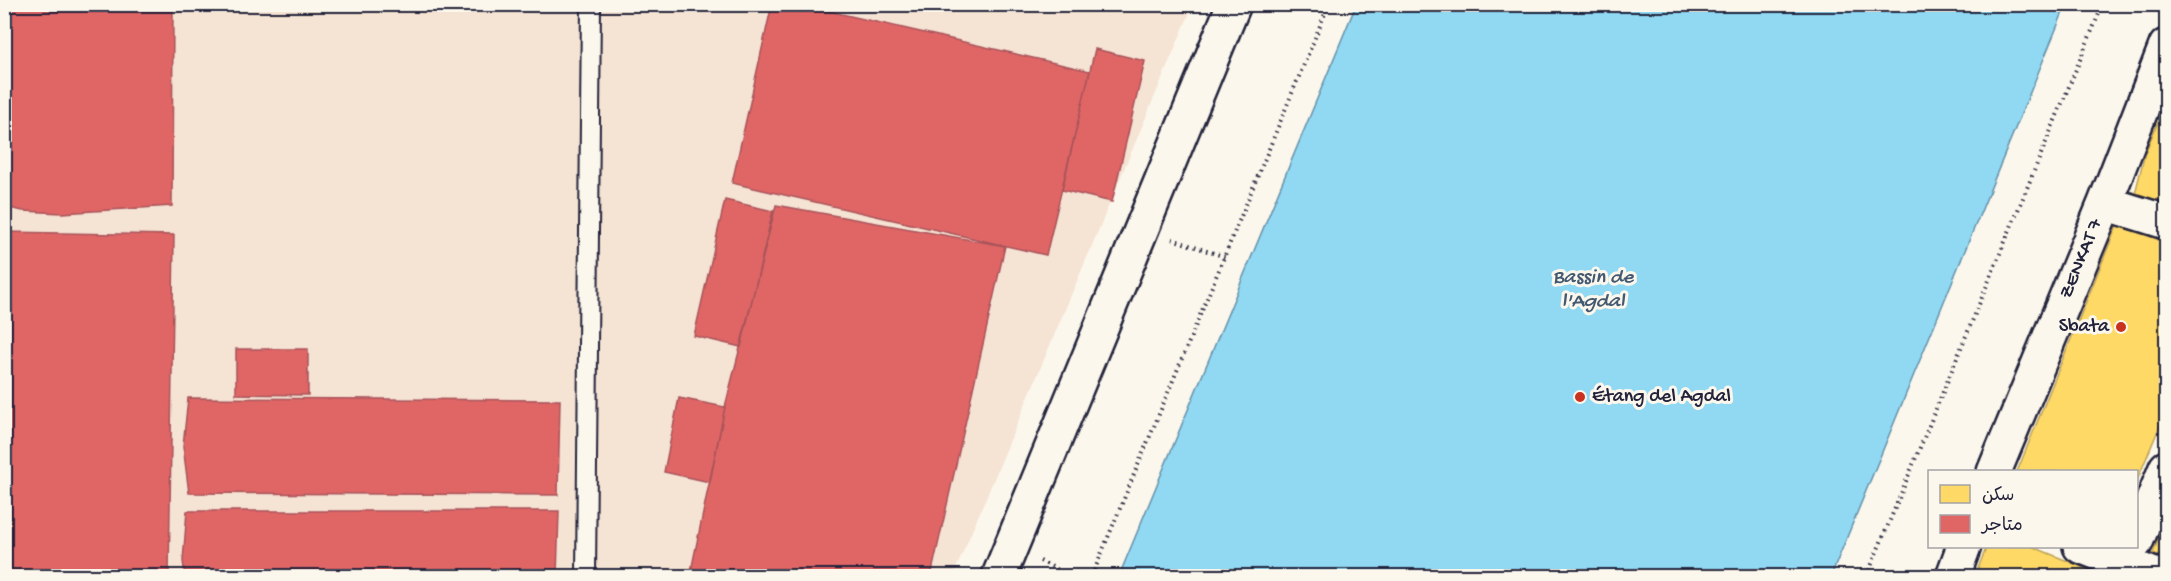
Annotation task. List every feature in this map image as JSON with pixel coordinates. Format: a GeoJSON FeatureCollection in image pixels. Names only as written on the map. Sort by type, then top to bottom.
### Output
{"type":"FeatureCollection","features":[{"type":"Feature","properties":{"kind":"street"},"geometry":{"type":"LineString","coordinates":[[999,576],[1234,4]]}},
{"type":"Feature","properties":{"kind":"street","name":"ZENKAT 7"},"geometry":{"type":"LineString","coordinates":[[1994,470],[2105,203],[2166,46]]}},
{"type":"Feature","properties":{"kind":"street"},"geometry":{"type":"LineString","coordinates":[[2105,203],[2166,222]]}},
{"type":"Feature","properties":{"kind":"street"},"geometry":{"type":"LineString","coordinates":[[2138,537],[2166,468]]}},
{"type":"Feature","properties":{"kind":"street"},"geometry":{"type":"LineString","coordinates":[[1953,576],[1963,548]]}},
{"type":"Feature","properties":{"kind":"street"},"geometry":{"type":"LineString","coordinates":[[2089,548],[2130,557],[2157,576]]}},
{"type":"Feature","properties":{"kind":"lane"},"geometry":{"type":"LineString","coordinates":[[586,576],[591,4]]}},
{"type":"Feature","properties":{"kind":"path"},"geometry":{"type":"LineString","coordinates":[[1092,576],[1329,4]]}},
{"type":"Feature","properties":{"kind":"path"},"geometry":{"type":"LineString","coordinates":[[1866,576],[2103,4]]}},
{"type":"Feature","properties":{"kind":"path"},"geometry":{"type":"LineString","coordinates":[[1143,229],[1225,257]]}},
{"type":"Feature","properties":{"kind":"shaded area"},"geometry":{"type":"Polygon","coordinates":[[[4,5],[1193,5],[953,576],[5,576],[4,5]]]}},
{"type":"Feature","properties":{"kind":"water","name":"Bassin de l'Agdal"},"geometry":{"type":"Polygon","coordinates":[[[1356,5],[2066,5],[1831,576],[1119,576],[1356,5]]]}},
{"type":"Feature","properties":{"kind":"building: سكن"},"geometry":{"type":"Polygon","coordinates":[[[2166,103],[2166,206],[2134,198],[2145,153],[2166,103]]]}},
{"type":"Feature","properties":{"kind":"building: سكن","name":"Sbata"},"geometry":{"type":"Polygon","coordinates":[[[2118,223],[2166,243],[2166,411],[2138,478],[2138,470],[2018,470],[2118,223]]]}},
{"type":"Feature","properties":{"kind":"building: سكن"},"geometry":{"type":"Polygon","coordinates":[[[2166,520],[2166,559],[2153,553],[2166,520]]]}},
{"type":"Feature","properties":{"kind":"building: سكن"},"geometry":{"type":"Polygon","coordinates":[[[1986,548],[2036,548],[2099,574],[2098,576],[1975,576],[1986,548]]]}},
{"type":"Feature","properties":{"kind":"building: متاجر"},"geometry":{"type":"Polygon","coordinates":[[[4,4],[173,4],[172,206],[62,213],[23,211],[4,207],[4,4]]]}},
{"type":"Feature","properties":{"kind":"building: متاجر"},"geometry":{"type":"Polygon","coordinates":[[[772,4],[798,4],[1090,71],[1046,255],[732,183],[772,4]]]}},
{"type":"Feature","properties":{"kind":"building: متاجر"},"geometry":{"type":"Polygon","coordinates":[[[1095,49],[1145,61],[1112,202],[1062,190],[1095,49]]]}},
{"type":"Feature","properties":{"kind":"building: متاجر"},"geometry":{"type":"Polygon","coordinates":[[[725,200],[773,211],[741,347],[694,336],[725,200]]]}},
{"type":"Feature","properties":{"kind":"building: متاجر"},"geometry":{"type":"Polygon","coordinates":[[[776,205],[1005,246],[931,576],[690,576],[725,407],[776,205]]]}},
{"type":"Feature","properties":{"kind":"building: متاجر"},"geometry":{"type":"Polygon","coordinates":[[[4,232],[174,235],[169,576],[4,576],[4,232]]]}},
{"type":"Feature","properties":{"kind":"building: متاجر"},"geometry":{"type":"Polygon","coordinates":[[[236,349],[308,349],[308,395],[236,394],[236,349]]]}},
{"type":"Feature","properties":{"kind":"building: متاجر"},"geometry":{"type":"Polygon","coordinates":[[[188,398],[560,400],[558,495],[189,493],[183,446],[188,398]]]}},
{"type":"Feature","properties":{"kind":"building: متاجر"},"geometry":{"type":"Polygon","coordinates":[[[679,398],[725,407],[710,482],[664,472],[679,398]]]}},
{"type":"Feature","properties":{"kind":"building: متاجر"},"geometry":{"type":"Polygon","coordinates":[[[187,511],[559,511],[557,576],[185,576],[183,561],[187,511]]]}},
{"type":"Feature","properties":{"kind":"place","name":"Sbata"},"geometry":{"type":"Point","coordinates":[2121,327]}},
{"type":"Feature","properties":{"kind":"place","name":"Étang del Agdal"},"geometry":{"type":"Point","coordinates":[1580,397]}}]}
